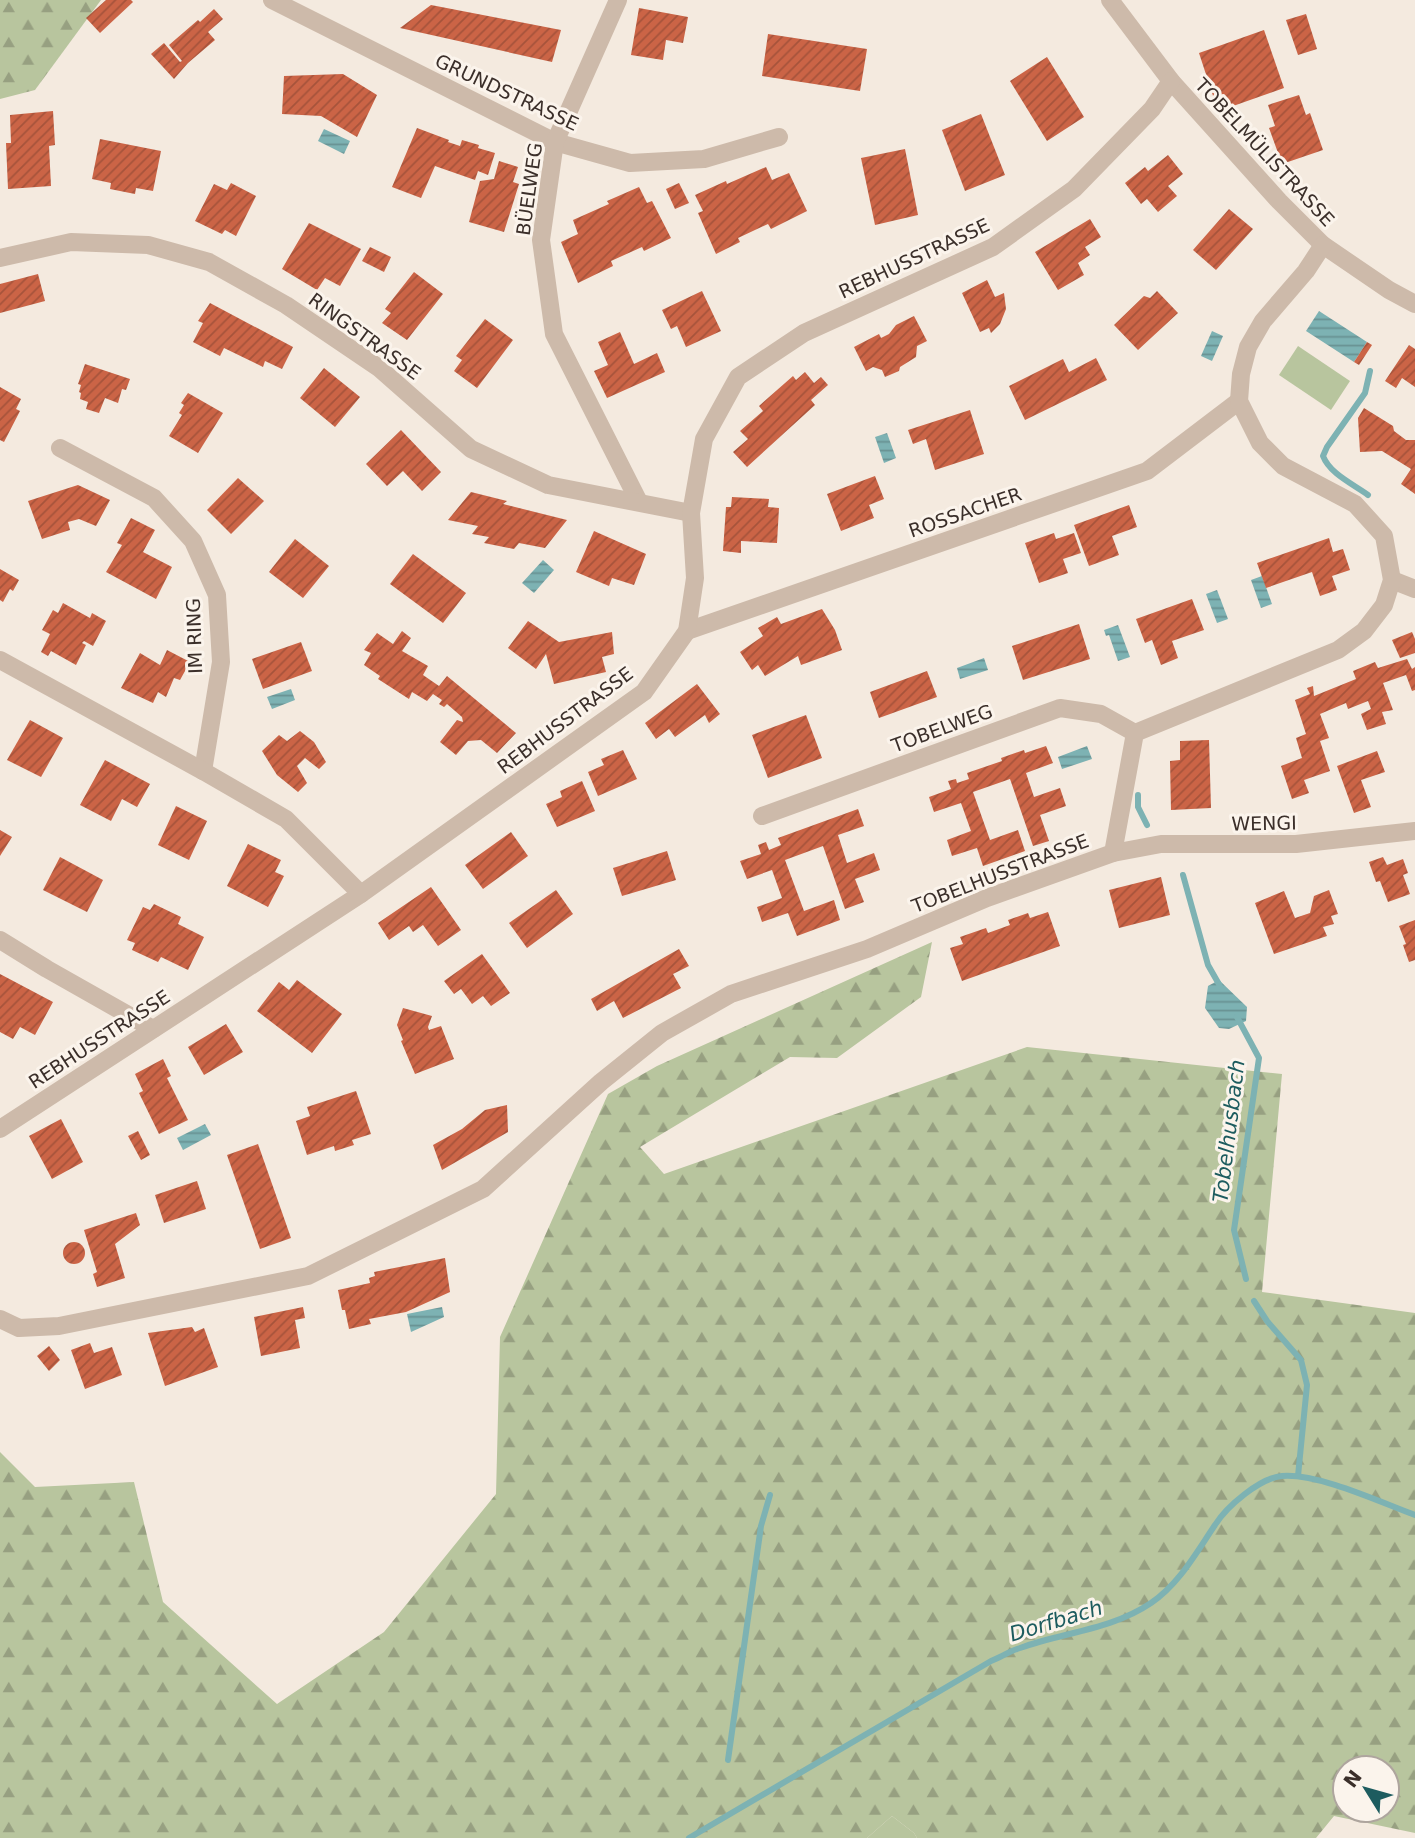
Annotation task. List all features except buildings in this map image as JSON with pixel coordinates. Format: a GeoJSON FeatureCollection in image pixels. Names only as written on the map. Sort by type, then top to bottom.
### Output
{"type":"FeatureCollection","features":[{"type":"Feature","properties":{"kind":"street","name":"GRUNDSTRASSE"},"geometry":{"type":"LineString","coordinates":[[272,0],[555,142],[630,163],[704,159],[779,137]]}},
{"type":"Feature","properties":{"kind":"street","name":"BÜELWEG"},"geometry":{"type":"LineString","coordinates":[[618,0],[555,142],[541,240],[554,334],[639,502]]}},
{"type":"Feature","properties":{"kind":"street","name":"TOBELMÜLISTRASSE"},"geometry":{"type":"LineString","coordinates":[[1110,0],[1171,81],[1279,201],[1323,245],[1389,290],[1415,304]]}},
{"type":"Feature","properties":{"kind":"street","name":"REBHUSSTRASSE"},"geometry":{"type":"LineString","coordinates":[[0,1129],[361,894],[644,692],[687,631],[695,578],[691,513],[704,439],[738,377],[804,333],[993,247],[1074,189],[1152,109],[1171,81]]}},
{"type":"Feature","properties":{"kind":"street","name":"RINGSTRASSE"},"geometry":{"type":"LineString","coordinates":[[0,258],[71,242],[148,245],[209,262],[286,304],[379,368],[471,449],[548,485],[691,513]]}},
{"type":"Feature","properties":{"kind":"street"},"geometry":{"type":"LineString","coordinates":[[1135,733],[1338,650],[1364,631],[1384,605],[1392,580],[1384,536],[1355,505],[1283,466],[1260,443],[1239,401],[1241,374],[1248,347],[1263,321],[1306,271],[1323,245]]}},
{"type":"Feature","properties":{"kind":"street","name":"ROSSACHER"},"geometry":{"type":"LineString","coordinates":[[687,631],[1147,471],[1239,401]]}},
{"type":"Feature","properties":{"kind":"street","name":"IM RING"},"geometry":{"type":"LineString","coordinates":[[60,448],[154,498],[192,541],[217,595],[220,662],[203,771]]}},
{"type":"Feature","properties":{"kind":"street"},"geometry":{"type":"LineString","coordinates":[[1392,580],[1415,589]]}},
{"type":"Feature","properties":{"kind":"street"},"geometry":{"type":"LineString","coordinates":[[0,660],[286,819],[361,894]]}},
{"type":"Feature","properties":{"kind":"street","name":"TOBELWEG"},"geometry":{"type":"LineString","coordinates":[[762,816],[1060,708],[1101,714],[1135,733]]}},
{"type":"Feature","properties":{"kind":"street","name":"TOBELHUSSTRASSE"},"geometry":{"type":"LineString","coordinates":[[0,1319],[19,1328],[59,1326],[308,1276],[483,1189],[601,1082],[662,1033],[731,995],[867,949],[987,898],[1113,853],[1135,733]]}},
{"type":"Feature","properties":{"kind":"street","name":"WENGI"},"geometry":{"type":"LineString","coordinates":[[1113,853],[1161,844],[1296,845],[1415,831]]}},
{"type":"Feature","properties":{"kind":"street"},"geometry":{"type":"LineString","coordinates":[[0,940],[153,1029]]}},
{"type":"Feature","properties":{"kind":"green space"},"geometry":{"type":"Polygon","coordinates":[[[0,0],[101,0],[35,90],[0,99],[0,0]]]}},
{"type":"Feature","properties":{"kind":"green space"},"geometry":{"type":"Polygon","coordinates":[[[1298,346],[1350,381],[1331,410],[1279,375],[1298,346]]]}},
{"type":"Feature","properties":{"kind":"green space"},"geometry":{"type":"Polygon","coordinates":[[[932,942],[921,997],[837,1058],[790,1057],[640,1147],[664,1174],[1027,1047],[1282,1074],[1262,1292],[1415,1313],[1415,1833],[1372,1824],[1401,1824],[1401,1754],[1331,1754],[1331,1820],[1316,1838],[917,1838],[892,1816],[867,1838],[0,1838],[0,1452],[35,1487],[134,1482],[163,1602],[277,1704],[384,1632],[496,1494],[500,1337],[608,1094],[657,1066],[932,942]]]}},
{"type":"Feature","properties":{"kind":"green space"},"geometry":{"type":"Polygon","coordinates":[[[892,1816],[917,1838],[867,1838],[892,1816]]]}},
{"type":"Feature","properties":{"kind":"water"},"geometry":{"type":"Polygon","coordinates":[[[324,129],[350,141],[344,154],[318,141],[324,129]]]}},
{"type":"Feature","properties":{"kind":"water"},"geometry":{"type":"Polygon","coordinates":[[[1319,311],[1367,342],[1354,362],[1306,331],[1319,311]]]}},
{"type":"Feature","properties":{"kind":"water"},"geometry":{"type":"Polygon","coordinates":[[[1212,331],[1223,336],[1212,361],[1201,356],[1212,331]]]}},
{"type":"Feature","properties":{"kind":"water"},"geometry":{"type":"Polygon","coordinates":[[[887,433],[896,458],[884,463],[875,437],[887,433]]]}},
{"type":"Feature","properties":{"kind":"water"},"geometry":{"type":"Polygon","coordinates":[[[543,560],[554,570],[534,593],[522,583],[543,560]]]}},
{"type":"Feature","properties":{"kind":"water"},"geometry":{"type":"Polygon","coordinates":[[[1262,576],[1272,604],[1261,608],[1251,580],[1262,576]]]}},
{"type":"Feature","properties":{"kind":"water"},"geometry":{"type":"Polygon","coordinates":[[[1217,590],[1228,619],[1217,623],[1206,594],[1217,590]]]}},
{"type":"Feature","properties":{"kind":"water"},"geometry":{"type":"Polygon","coordinates":[[[1118,625],[1130,657],[1118,661],[1109,635],[1106,636],[1104,630],[1118,625]]]}},
{"type":"Feature","properties":{"kind":"water"},"geometry":{"type":"Polygon","coordinates":[[[984,658],[988,670],[960,679],[957,668],[984,658]]]}},
{"type":"Feature","properties":{"kind":"water"},"geometry":{"type":"Polygon","coordinates":[[[291,689],[295,700],[272,709],[267,697],[291,689]]]}},
{"type":"Feature","properties":{"kind":"water"},"geometry":{"type":"Polygon","coordinates":[[[1087,746],[1092,759],[1062,769],[1058,757],[1087,746]]]}},
{"type":"Feature","properties":{"kind":"water"},"geometry":{"type":"Polygon","coordinates":[[[1219,980],[1247,1007],[1246,1021],[1229,1029],[1219,1028],[1205,1008],[1208,986],[1219,980]]]}},
{"type":"Feature","properties":{"kind":"water"},"geometry":{"type":"Polygon","coordinates":[[[205,1124],[211,1135],[183,1150],[177,1138],[205,1124]]]}},
{"type":"Feature","properties":{"kind":"water"},"geometry":{"type":"Polygon","coordinates":[[[442,1307],[444,1317],[411,1332],[407,1314],[442,1307]]]}},
{"type":"Feature","properties":{"kind":"waterway","name":"Tobelhusbach"},"geometry":{"type":"LineString","coordinates":[[1368,495],[1336,473],[1323,456],[1365,393],[1370,371]]}},
{"type":"Feature","properties":{"kind":"waterway","name":"Tobelhusbach"},"geometry":{"type":"LineString","coordinates":[[1138,795],[1138,807],[1147,825]]}},
{"type":"Feature","properties":{"kind":"waterway","name":"Tobelhusbach"},"geometry":{"type":"LineString","coordinates":[[1183,875],[1208,965],[1220,986]]}},
{"type":"Feature","properties":{"kind":"waterway","name":"Tobelhusbach"},"geometry":{"type":"LineString","coordinates":[[1237,1017],[1259,1058],[1234,1230],[1246,1279]]}},
{"type":"Feature","properties":{"kind":"waterway","name":"Tobelhusbach"},"geometry":{"type":"LineString","coordinates":[[1254,1301],[1267,1321],[1301,1360],[1307,1385],[1298,1476]]}},
{"type":"Feature","properties":{"kind":"waterway","name":"Dorfbach"},"geometry":{"type":"LineString","coordinates":[[689,1838],[991,1661],[1016,1649],[1120,1619],[1151,1603],[1179,1577],[1227,1510],[1264,1482],[1282,1476],[1313,1479],[1415,1515]]}},
{"type":"Feature","properties":{"kind":"waterway"},"geometry":{"type":"LineString","coordinates":[[728,1760],[761,1526],[770,1495]]}}]}
